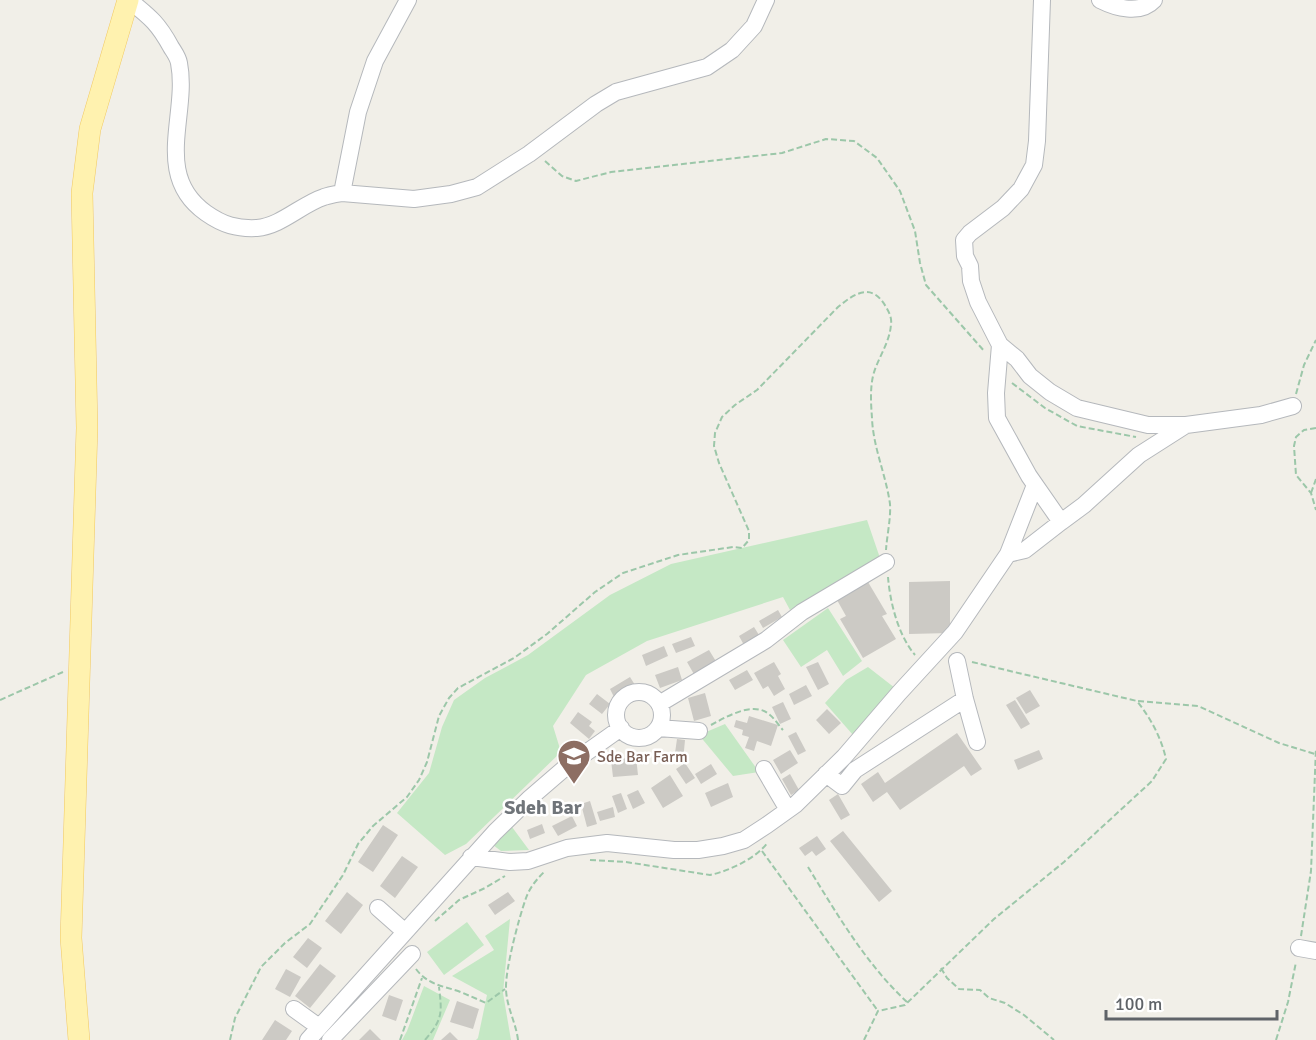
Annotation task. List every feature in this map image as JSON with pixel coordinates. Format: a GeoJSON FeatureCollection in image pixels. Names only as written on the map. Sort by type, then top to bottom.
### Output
{"type":"FeatureCollection","features":[{"type":"Feature","properties":{"kind":"main road"},"geometry":{"type":"LineString","coordinates":[[79,1040],[71,938],[87,428],[82,193],[90,129],[128,0]]}},
{"type":"Feature","properties":{"kind":"street"},"geometry":{"type":"LineString","coordinates":[[128,0],[156,22],[179,60],[181,81],[176,166],[183,188],[199,208],[217,221],[232,227],[260,228],[323,197],[342,193],[414,199],[451,194],[477,187],[535,150],[596,104],[616,92],[707,67],[732,50],[753,26],[766,0]]}},
{"type":"Feature","properties":{"kind":"street"},"geometry":{"type":"LineString","coordinates":[[342,193],[358,112],[375,61],[408,0]]}},
{"type":"Feature","properties":{"kind":"street"},"geometry":{"type":"LineString","coordinates":[[1042,0],[1037,141],[1034,165],[1021,189],[1003,208],[964,240],[965,256],[970,266],[971,281],[978,302],[1000,345],[1017,359],[1030,376],[1050,392],[1077,408],[1148,425],[1186,425],[1261,414],[1293,406]]}},
{"type":"Feature","properties":{"kind":"street"},"geometry":{"type":"LineString","coordinates":[[1100,0],[1111,5],[1141,8],[1154,0]]}},
{"type":"Feature","properties":{"kind":"street"},"geometry":{"type":"LineString","coordinates":[[1000,345],[996,393],[997,418],[1035,485],[1061,522]]}},
{"type":"Feature","properties":{"kind":"street"},"geometry":{"type":"LineString","coordinates":[[1008,554],[1025,550],[1084,505],[1139,455],[1186,425]]}},
{"type":"Feature","properties":{"kind":"street"},"geometry":{"type":"LineString","coordinates":[[471,857],[510,862],[528,861],[567,848],[607,843],[674,850],[698,850],[744,840],[767,825],[788,810],[826,774],[955,632],[1008,554],[1035,485]]}},
{"type":"Feature","properties":{"kind":"street"},"geometry":{"type":"LineString","coordinates":[[659,704],[766,640],[802,612],[886,562]]}},
{"type":"Feature","properties":{"kind":"street"},"geometry":{"type":"LineString","coordinates":[[957,661],[964,699],[977,742]]}},
{"type":"Feature","properties":{"kind":"street"},"geometry":{"type":"LineString","coordinates":[[648,693],[659,704],[662,713],[658,728],[652,734],[638,738],[630,736],[621,728],[616,716],[617,708],[627,695],[648,693]]}},
{"type":"Feature","properties":{"kind":"street"},"geometry":{"type":"LineString","coordinates":[[826,774],[842,786],[855,770],[964,699]]}},
{"type":"Feature","properties":{"kind":"street"},"geometry":{"type":"LineString","coordinates":[[294,1009],[313,1034],[471,857],[530,798],[566,767],[621,728]]}},
{"type":"Feature","properties":{"kind":"street"},"geometry":{"type":"LineString","coordinates":[[658,728],[699,731]]}},
{"type":"Feature","properties":{"kind":"street"},"geometry":{"type":"LineString","coordinates":[[764,769],[788,810]]}},
{"type":"Feature","properties":{"kind":"street"},"geometry":{"type":"LineString","coordinates":[[378,908],[404,931]]}},
{"type":"Feature","properties":{"kind":"street"},"geometry":{"type":"LineString","coordinates":[[1299,948],[1316,951]]}},
{"type":"Feature","properties":{"kind":"street"},"geometry":{"type":"LineString","coordinates":[[330,1040],[412,954]]}},
{"type":"Feature","properties":{"kind":"street"},"geometry":{"type":"LineString","coordinates":[[340,1002],[352,1016]]}},
{"type":"Feature","properties":{"kind":"path"},"geometry":{"type":"LineString","coordinates":[[535,150],[562,176],[576,181],[611,172],[782,153],[826,139],[854,141],[877,158],[900,190],[915,231],[926,285],[978,341],[1009,382],[1045,408],[1077,426],[1134,438],[1144,436]]}},
{"type":"Feature","properties":{"kind":"path"},"geometry":{"type":"LineString","coordinates":[[230,1040],[235,1018],[261,967],[285,943],[310,924],[343,875],[358,844],[374,826],[407,797],[419,780],[427,762],[439,716],[448,698],[458,688],[514,658],[547,634],[595,592],[623,573],[678,555],[732,547],[742,548],[749,540],[749,531],[719,464],[714,446],[715,433],[722,417],[757,390],[838,307],[852,295],[862,292],[874,293],[883,300],[892,323],[873,377],[872,421],[890,506],[886,562],[890,599],[910,649],[924,666]]}},
{"type":"Feature","properties":{"kind":"path"},"geometry":{"type":"LineString","coordinates":[[1293,406],[1304,365],[1316,340]]}},
{"type":"Feature","properties":{"kind":"path"},"geometry":{"type":"LineString","coordinates":[[1316,428],[1304,430],[1296,437],[1294,446],[1296,475],[1311,493],[1316,510]]}},
{"type":"Feature","properties":{"kind":"path"},"geometry":{"type":"LineString","coordinates":[[1311,493],[1316,479]]}},
{"type":"Feature","properties":{"kind":"path"},"geometry":{"type":"LineString","coordinates":[[957,661],[966,660],[1137,701],[1198,706],[1279,743],[1315,754]]}},
{"type":"Feature","properties":{"kind":"path"},"geometry":{"type":"LineString","coordinates":[[0,700],[44,682],[81,663]]}},
{"type":"Feature","properties":{"kind":"path"},"geometry":{"type":"LineString","coordinates":[[878,1011],[905,1005],[994,919],[1064,862],[1152,781],[1166,759],[1162,744],[1149,717],[1137,701]]}},
{"type":"Feature","properties":{"kind":"path"},"geometry":{"type":"LineString","coordinates":[[699,731],[732,715],[755,709],[769,713],[783,730]]}},
{"type":"Feature","properties":{"kind":"path"},"geometry":{"type":"LineString","coordinates":[[1276,1040],[1288,1002],[1311,871],[1316,748]]}},
{"type":"Feature","properties":{"kind":"path"},"geometry":{"type":"LineString","coordinates":[[587,860],[626,862],[710,875],[722,872],[762,851],[770,839],[767,825]]}},
{"type":"Feature","properties":{"kind":"path"},"geometry":{"type":"LineString","coordinates":[[762,851],[878,1011]]}},
{"type":"Feature","properties":{"kind":"path"},"geometry":{"type":"LineString","coordinates":[[435,921],[459,900],[505,876],[510,862]]}},
{"type":"Feature","properties":{"kind":"path"},"geometry":{"type":"LineString","coordinates":[[808,867],[847,929],[894,989],[908,1002]]}},
{"type":"Feature","properties":{"kind":"path"},"geometry":{"type":"LineString","coordinates":[[518,1040],[509,1011],[506,988],[508,966],[526,897],[545,871]]}},
{"type":"Feature","properties":{"kind":"path"},"geometry":{"type":"LineString","coordinates":[[412,954],[414,966],[422,978],[439,987],[486,1002],[506,988]]}},
{"type":"Feature","properties":{"kind":"path"},"geometry":{"type":"LineString","coordinates":[[941,968],[947,978],[959,988],[980,990],[989,998],[1024,1015],[1054,1040]]}},
{"type":"Feature","properties":{"kind":"path"},"geometry":{"type":"LineString","coordinates":[[400,1040],[422,978]]}},
{"type":"Feature","properties":{"kind":"path"},"geometry":{"type":"LineString","coordinates":[[425,1040],[436,1027],[442,1011],[439,987]]}},
{"type":"Feature","properties":{"kind":"path"},"geometry":{"type":"LineString","coordinates":[[864,1040],[878,1011]]}},
{"type":"Feature","properties":{"kind":"green space"},"geometry":{"type":"Polygon","coordinates":[[[867,520],[880,558],[790,610],[783,597],[647,641],[586,675],[553,726],[561,752],[466,844],[445,855],[397,813],[429,773],[442,727],[454,700],[485,678],[528,655],[610,595],[671,564],[867,520]]]}},
{"type":"Feature","properties":{"kind":"green space"},"geometry":{"type":"Polygon","coordinates":[[[828,608],[862,661],[843,676],[827,650],[801,667],[783,640],[828,608]]]}},
{"type":"Feature","properties":{"kind":"green space"},"geometry":{"type":"Polygon","coordinates":[[[868,667],[895,688],[853,735],[825,703],[846,680],[868,667]]]}},
{"type":"Feature","properties":{"kind":"green space"},"geometry":{"type":"Polygon","coordinates":[[[725,724],[759,772],[733,776],[699,735],[725,724]]]}},
{"type":"Feature","properties":{"kind":"green space"},"geometry":{"type":"Polygon","coordinates":[[[512,827],[529,850],[501,851],[493,845],[512,827]]]}},
{"type":"Feature","properties":{"kind":"green space"},"geometry":{"type":"Polygon","coordinates":[[[510,919],[503,993],[511,1040],[476,1040],[487,995],[452,976],[494,950],[485,936],[510,919]]]}},
{"type":"Feature","properties":{"kind":"green space"},"geometry":{"type":"Polygon","coordinates":[[[467,922],[484,945],[444,975],[427,952],[467,922]]]}},
{"type":"Feature","properties":{"kind":"green space"},"geometry":{"type":"Polygon","coordinates":[[[424,986],[450,1000],[433,1040],[402,1040],[407,1031],[424,986]]]}},
{"type":"Feature","properties":{"kind":"building"},"geometry":{"type":"Polygon","coordinates":[[[950,581],[950,633],[909,634],[909,582],[950,581]]]}},
{"type":"Feature","properties":{"kind":"building"},"geometry":{"type":"Polygon","coordinates":[[[868,582],[887,614],[882,616],[896,639],[863,658],[840,619],[846,616],[837,600],[868,582]]]}},
{"type":"Feature","properties":{"kind":"building"},"geometry":{"type":"Polygon","coordinates":[[[778,610],[782,617],[763,628],[759,621],[778,610]]]}},
{"type":"Feature","properties":{"kind":"building"},"geometry":{"type":"Polygon","coordinates":[[[754,627],[759,635],[744,645],[739,636],[754,627]]]}},
{"type":"Feature","properties":{"kind":"building"},"geometry":{"type":"Polygon","coordinates":[[[691,637],[695,646],[676,653],[672,644],[691,637]]]}},
{"type":"Feature","properties":{"kind":"building"},"geometry":{"type":"Polygon","coordinates":[[[664,646],[668,656],[646,666],[642,655],[664,646]]]}},
{"type":"Feature","properties":{"kind":"building"},"geometry":{"type":"Polygon","coordinates":[[[709,650],[717,663],[695,676],[687,662],[709,650]]]}},
{"type":"Feature","properties":{"kind":"building"},"geometry":{"type":"Polygon","coordinates":[[[774,662],[781,674],[778,676],[785,689],[774,696],[768,686],[763,689],[754,673],[774,662]]]}},
{"type":"Feature","properties":{"kind":"building"},"geometry":{"type":"Polygon","coordinates":[[[818,662],[829,684],[818,690],[806,667],[818,662]]]}},
{"type":"Feature","properties":{"kind":"building"},"geometry":{"type":"Polygon","coordinates":[[[678,667],[682,680],[660,688],[655,675],[678,667]]]}},
{"type":"Feature","properties":{"kind":"building"},"geometry":{"type":"Polygon","coordinates":[[[747,670],[753,680],[735,690],[729,680],[747,670]]]}},
{"type":"Feature","properties":{"kind":"building"},"geometry":{"type":"Polygon","coordinates":[[[630,677],[635,685],[614,697],[610,689],[630,677]]]}},
{"type":"Feature","properties":{"kind":"building"},"geometry":{"type":"Polygon","coordinates":[[[806,685],[812,696],[794,705],[789,694],[806,685]]]}},
{"type":"Feature","properties":{"kind":"building"},"geometry":{"type":"Polygon","coordinates":[[[1030,690],[1040,706],[1026,714],[1016,698],[1030,690]]]}},
{"type":"Feature","properties":{"kind":"building"},"geometry":{"type":"Polygon","coordinates":[[[705,693],[711,716],[694,721],[688,698],[705,693]]]}},
{"type":"Feature","properties":{"kind":"building"},"geometry":{"type":"Polygon","coordinates":[[[597,694],[610,704],[602,714],[589,704],[597,694]]]}},
{"type":"Feature","properties":{"kind":"building"},"geometry":{"type":"Polygon","coordinates":[[[1015,700],[1030,724],[1021,729],[1006,705],[1015,700]]]}},
{"type":"Feature","properties":{"kind":"building"},"geometry":{"type":"Polygon","coordinates":[[[783,702],[791,719],[780,724],[772,707],[783,702]]]}},
{"type":"Feature","properties":{"kind":"building"},"geometry":{"type":"Polygon","coordinates":[[[827,709],[841,723],[829,734],[816,720],[827,709]]]}},
{"type":"Feature","properties":{"kind":"building"},"geometry":{"type":"Polygon","coordinates":[[[578,712],[592,722],[589,726],[595,731],[589,739],[570,723],[578,712]]]}},
{"type":"Feature","properties":{"kind":"building"},"geometry":{"type":"Polygon","coordinates":[[[749,716],[778,725],[771,746],[757,741],[754,751],[745,748],[749,737],[742,735],[743,730],[734,727],[736,720],[747,723],[749,716]]]}},
{"type":"Feature","properties":{"kind":"building"},"geometry":{"type":"Polygon","coordinates":[[[796,732],[806,751],[798,755],[788,736],[796,732]]]}},
{"type":"Feature","properties":{"kind":"building"},"geometry":{"type":"Polygon","coordinates":[[[957,733],[982,769],[971,776],[964,766],[900,810],[887,792],[873,802],[861,784],[878,772],[885,783],[957,733]]]}},
{"type":"Feature","properties":{"kind":"building"},"geometry":{"type":"Polygon","coordinates":[[[677,739],[685,740],[683,761],[674,760],[677,739]]]}},
{"type":"Feature","properties":{"kind":"building"},"geometry":{"type":"Polygon","coordinates":[[[790,750],[798,763],[781,774],[773,760],[790,750]]]}},
{"type":"Feature","properties":{"kind":"building"},"geometry":{"type":"Polygon","coordinates":[[[1039,750],[1043,759],[1018,770],[1014,760],[1039,750]]]}},
{"type":"Feature","properties":{"kind":"building"},"geometry":{"type":"Polygon","coordinates":[[[636,757],[638,775],[613,777],[611,760],[636,757]]]}},
{"type":"Feature","properties":{"kind":"building"},"geometry":{"type":"Polygon","coordinates":[[[685,763],[695,778],[686,784],[676,769],[685,763]]]}},
{"type":"Feature","properties":{"kind":"building"},"geometry":{"type":"Polygon","coordinates":[[[711,764],[717,774],[701,784],[695,774],[711,764]]]}},
{"type":"Feature","properties":{"kind":"building"},"geometry":{"type":"Polygon","coordinates":[[[790,774],[799,790],[791,795],[782,779],[790,774]]]}},
{"type":"Feature","properties":{"kind":"building"},"geometry":{"type":"Polygon","coordinates":[[[670,775],[683,796],[663,808],[651,788],[670,775]]]}},
{"type":"Feature","properties":{"kind":"building"},"geometry":{"type":"Polygon","coordinates":[[[728,783],[733,797],[711,807],[705,793],[728,783]]]}},
{"type":"Feature","properties":{"kind":"building"},"geometry":{"type":"Polygon","coordinates":[[[638,790],[645,803],[633,809],[627,795],[638,790]]]}},
{"type":"Feature","properties":{"kind":"building"},"geometry":{"type":"Polygon","coordinates":[[[621,793],[627,809],[618,813],[612,796],[621,793]]]}},
{"type":"Feature","properties":{"kind":"building"},"geometry":{"type":"Polygon","coordinates":[[[838,794],[850,815],[841,820],[829,800],[838,794]]]}},
{"type":"Feature","properties":{"kind":"building"},"geometry":{"type":"Polygon","coordinates":[[[590,801],[597,824],[587,827],[581,804],[590,801]]]}},
{"type":"Feature","properties":{"kind":"building"},"geometry":{"type":"Polygon","coordinates":[[[613,807],[615,817],[600,821],[597,812],[613,807]]]}},
{"type":"Feature","properties":{"kind":"building"},"geometry":{"type":"Polygon","coordinates":[[[572,816],[577,826],[558,836],[552,826],[572,816]]]}},
{"type":"Feature","properties":{"kind":"building"},"geometry":{"type":"Polygon","coordinates":[[[542,824],[545,833],[530,839],[527,830],[542,824]]]}},
{"type":"Feature","properties":{"kind":"building"},"geometry":{"type":"Polygon","coordinates":[[[383,825],[398,835],[373,872],[358,862],[383,825]]]}},
{"type":"Feature","properties":{"kind":"building"},"geometry":{"type":"Polygon","coordinates":[[[843,831],[892,891],[879,902],[830,841],[843,831]]]}},
{"type":"Feature","properties":{"kind":"building"},"geometry":{"type":"Polygon","coordinates":[[[817,836],[826,849],[816,856],[812,851],[805,856],[799,848],[817,836]]]}},
{"type":"Feature","properties":{"kind":"building"},"geometry":{"type":"Polygon","coordinates":[[[402,856],[418,867],[395,898],[380,886],[402,856]]]}},
{"type":"Feature","properties":{"kind":"building"},"geometry":{"type":"Polygon","coordinates":[[[347,892],[363,905],[341,934],[325,921],[347,892]]]}},
{"type":"Feature","properties":{"kind":"building"},"geometry":{"type":"Polygon","coordinates":[[[508,892],[515,901],[495,915],[488,905],[508,892]]]}},
{"type":"Feature","properties":{"kind":"building"},"geometry":{"type":"Polygon","coordinates":[[[308,938],[322,948],[307,968],[293,957],[308,938]]]}},
{"type":"Feature","properties":{"kind":"building"},"geometry":{"type":"Polygon","coordinates":[[[320,964],[336,976],[310,1008],[295,996],[320,964]]]}},
{"type":"Feature","properties":{"kind":"building"},"geometry":{"type":"Polygon","coordinates":[[[286,969],[301,977],[290,997],[275,989],[286,969]]]}},
{"type":"Feature","properties":{"kind":"building"},"geometry":{"type":"Polygon","coordinates":[[[389,995],[403,1000],[396,1021],[382,1016],[389,995]]]}},
{"type":"Feature","properties":{"kind":"building"},"geometry":{"type":"Polygon","coordinates":[[[457,1001],[479,1009],[473,1029],[450,1022],[457,1001]]]}},
{"type":"Feature","properties":{"kind":"building"},"geometry":{"type":"Polygon","coordinates":[[[275,1020],[292,1031],[286,1040],[262,1040],[275,1020]]]}},
{"type":"Feature","properties":{"kind":"building"},"geometry":{"type":"Polygon","coordinates":[[[370,1029],[381,1040],[359,1040],[370,1029]]]}},
{"type":"Feature","properties":{"kind":"building"},"geometry":{"type":"Polygon","coordinates":[[[450,1032],[458,1040],[441,1040],[450,1032]]]}},
{"type":"Feature","properties":{"kind":"place","name":"Sde Bar Farm"},"geometry":{"type":"Point","coordinates":[574,785]}},
{"type":"Feature","properties":{"kind":"district","name":"Sdeh Bar"},"geometry":{"type":"Point","coordinates":[543,807]}}]}
